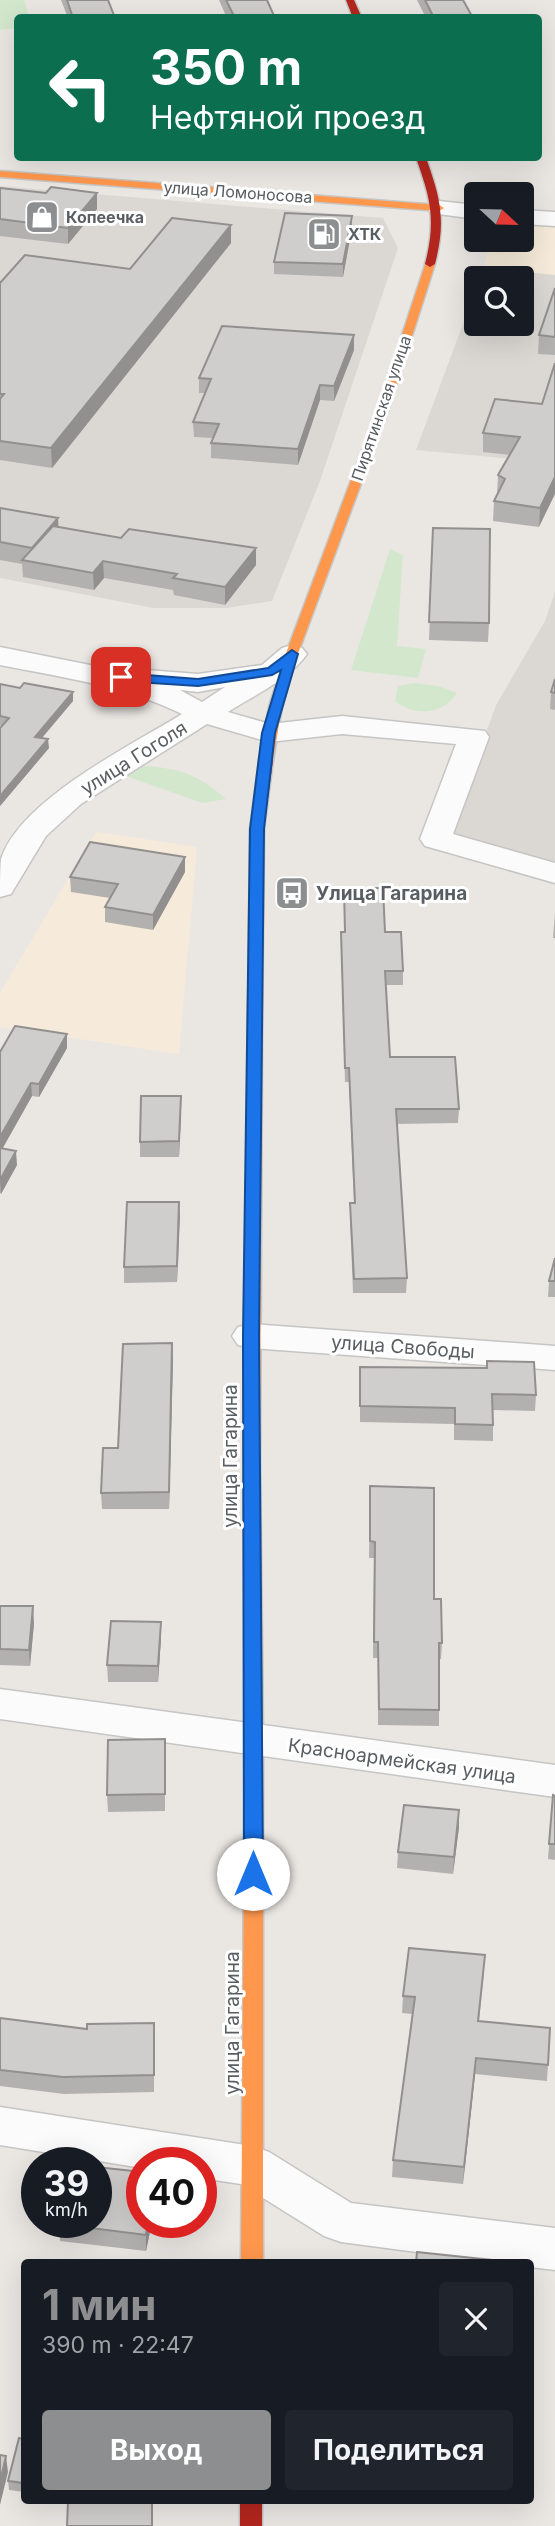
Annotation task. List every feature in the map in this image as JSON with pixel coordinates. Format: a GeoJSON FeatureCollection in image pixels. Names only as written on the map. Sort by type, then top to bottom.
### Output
{"type":"FeatureCollection","features":[{"type":"Feature","properties":{"kind":"street","name":"Пирятинская улица"},"geometry":{"type":"LineString","coordinates":[[282,662],[341,526],[421,295],[436,237],[439,208],[422,161]]}},
{"type":"Feature","properties":{"kind":"street","name":"улица Ломоносова"},"geometry":{"type":"LineString","coordinates":[[0,174],[464,211]]}},
{"type":"Feature","properties":{"kind":"street"},"geometry":{"type":"LineString","coordinates":[[534,218],[555,219]]}},
{"type":"Feature","properties":{"kind":"street"},"geometry":{"type":"LineString","coordinates":[[0,656],[95,675],[166,695],[204,714],[269,733],[342,725],[474,737],[436,839],[555,873]]}},
{"type":"Feature","properties":{"kind":"street"},"geometry":{"type":"LineString","coordinates":[[95,675],[198,682],[282,662]]}},
{"type":"Feature","properties":{"kind":"street","name":"улица Гоголя"},"geometry":{"type":"LineString","coordinates":[[0,887],[33,831],[70,797],[282,662]]}},
{"type":"Feature","properties":{"kind":"street","name":"улица Гагарина"},"geometry":{"type":"LineString","coordinates":[[252,2259],[254,1741],[251,1336],[257,829],[269,733],[282,662]]}},
{"type":"Feature","properties":{"kind":"street","name":"улица Свободы"},"geometry":{"type":"LineString","coordinates":[[251,1336],[555,1359]]}},
{"type":"Feature","properties":{"kind":"street","name":"Красноармейская улица"},"geometry":{"type":"LineString","coordinates":[[0,1704],[555,1782]]}},
{"type":"Feature","properties":{"kind":"street"},"geometry":{"type":"LineString","coordinates":[[0,2126],[252,2166],[341,2222],[555,2249]]}},
{"type":"Feature","properties":{"kind":"street"},"geometry":{"type":"LineString","coordinates":[[251,2504],[251,2526]]}},
{"type":"Feature","properties":{"kind":"shaded area"},"geometry":{"type":"Polygon","coordinates":[[[0,186],[383,218],[398,248],[320,481],[272,601],[226,608],[153,608],[0,578],[0,186]]]}},
{"type":"Feature","properties":{"kind":"shaded area"},"geometry":{"type":"Polygon","coordinates":[[[534,226],[555,227],[555,275],[534,273],[534,266],[484,266],[487,252],[534,252],[534,226]]]}},
{"type":"Feature","properties":{"kind":"shaded area"},"geometry":{"type":"Polygon","coordinates":[[[534,273],[555,275],[555,463],[416,450],[464,321],[464,336],[534,336],[534,273]]]}},
{"type":"Feature","properties":{"kind":"shaded area"},"geometry":{"type":"Polygon","coordinates":[[[555,592],[555,866],[449,837],[496,705],[545,621],[555,592]]]}},
{"type":"Feature","properties":{"kind":"shaded area"},"geometry":{"type":"Polygon","coordinates":[[[96,832],[197,847],[179,1054],[0,1027],[0,993],[96,832]]]}},
{"type":"Feature","properties":{"kind":"green space"},"geometry":{"type":"Polygon","coordinates":[[[0,0],[24,0],[28,14],[14,14],[14,28],[0,30],[0,0]]]}},
{"type":"Feature","properties":{"kind":"green space"},"geometry":{"type":"Polygon","coordinates":[[[390,549],[403,555],[397,646],[426,649],[418,678],[351,670],[390,549]]]}},
{"type":"Feature","properties":{"kind":"green space"},"geometry":{"type":"Polygon","coordinates":[[[415,683],[438,686],[457,693],[437,709],[411,710],[395,701],[398,686],[415,683]]]}},
{"type":"Feature","properties":{"kind":"green space"},"geometry":{"type":"Polygon","coordinates":[[[144,766],[188,774],[226,799],[202,803],[126,776],[144,766]]]}},
{"type":"Feature","properties":{"kind":"building"},"geometry":{"type":"Polygon","coordinates":[[[67,0],[108,0],[113,14],[72,14],[67,0]]]}},
{"type":"Feature","properties":{"kind":"building"},"geometry":{"type":"Polygon","coordinates":[[[226,0],[267,0],[273,14],[233,14],[226,0]]]}},
{"type":"Feature","properties":{"kind":"building"},"geometry":{"type":"Polygon","coordinates":[[[425,0],[463,0],[471,14],[432,14],[425,0]]]}},
{"type":"Feature","properties":{"kind":"building"},"geometry":{"type":"Polygon","coordinates":[[[51,187],[97,193],[68,228],[0,219],[0,188],[46,193],[51,187]]]}},
{"type":"Feature","properties":{"kind":"building"},"geometry":{"type":"Polygon","coordinates":[[[285,213],[352,216],[343,264],[274,262],[285,213]]]}},
{"type":"Feature","properties":{"kind":"building"},"geometry":{"type":"Polygon","coordinates":[[[172,218],[231,225],[51,448],[0,441],[0,399],[4,394],[0,394],[0,283],[25,255],[130,269],[172,218]]]}},
{"type":"Feature","properties":{"kind":"building"},"geometry":{"type":"Polygon","coordinates":[[[555,288],[555,337],[539,335],[555,288]]]}},
{"type":"Feature","properties":{"kind":"building"},"geometry":{"type":"Polygon","coordinates":[[[222,326],[354,335],[334,386],[320,385],[298,449],[211,443],[219,424],[193,422],[211,379],[199,378],[222,326]]]}},
{"type":"Feature","properties":{"kind":"building"},"geometry":{"type":"Polygon","coordinates":[[[555,363],[555,477],[540,508],[494,501],[505,479],[498,475],[520,437],[483,433],[495,399],[542,404],[555,363]]]}},
{"type":"Feature","properties":{"kind":"building"},"geometry":{"type":"Polygon","coordinates":[[[0,508],[58,518],[32,548],[0,542],[0,508]]]}},
{"type":"Feature","properties":{"kind":"building"},"geometry":{"type":"Polygon","coordinates":[[[53,526],[121,538],[129,529],[256,548],[225,587],[173,578],[177,574],[103,561],[93,573],[22,560],[53,526]]]}},
{"type":"Feature","properties":{"kind":"building"},"geometry":{"type":"Polygon","coordinates":[[[433,528],[490,529],[489,623],[429,622],[433,528]]]}},
{"type":"Feature","properties":{"kind":"building"},"geometry":{"type":"Polygon","coordinates":[[[24,683],[73,692],[35,737],[48,739],[0,796],[0,728],[9,718],[0,716],[0,684],[20,688],[24,683]]]}},
{"type":"Feature","properties":{"kind":"building"},"geometry":{"type":"Polygon","coordinates":[[[90,842],[185,857],[153,915],[105,907],[118,884],[70,877],[90,842]]]}},
{"type":"Feature","properties":{"kind":"building"},"geometry":{"type":"Polygon","coordinates":[[[344,888],[383,888],[385,932],[401,932],[403,971],[385,971],[390,1057],[455,1057],[459,1109],[396,1109],[407,1278],[354,1279],[350,1203],[355,1203],[349,1068],[345,1068],[341,932],[345,932],[344,888]]]}},
{"type":"Feature","properties":{"kind":"building"},"geometry":{"type":"Polygon","coordinates":[[[15,1026],[67,1034],[39,1084],[31,1083],[0,1137],[0,1052],[15,1026]]]}},
{"type":"Feature","properties":{"kind":"building"},"geometry":{"type":"Polygon","coordinates":[[[141,1096],[181,1096],[179,1141],[140,1142],[141,1096]]]}},
{"type":"Feature","properties":{"kind":"building"},"geometry":{"type":"Polygon","coordinates":[[[0,1148],[16,1151],[0,1180],[0,1148]]]}},
{"type":"Feature","properties":{"kind":"building"},"geometry":{"type":"Polygon","coordinates":[[[127,1202],[179,1202],[177,1266],[124,1267],[127,1202]]]}},
{"type":"Feature","properties":{"kind":"building"},"geometry":{"type":"Polygon","coordinates":[[[555,1258],[555,1281],[549,1281],[555,1258]]]}},
{"type":"Feature","properties":{"kind":"building"},"geometry":{"type":"Polygon","coordinates":[[[172,1343],[169,1492],[101,1493],[103,1448],[118,1448],[123,1344],[172,1343]]]}},
{"type":"Feature","properties":{"kind":"building"},"geometry":{"type":"Polygon","coordinates":[[[487,1361],[534,1362],[536,1395],[492,1394],[493,1425],[455,1424],[455,1408],[360,1406],[360,1367],[487,1368],[487,1361]]]}},
{"type":"Feature","properties":{"kind":"building"},"geometry":{"type":"Polygon","coordinates":[[[370,1486],[434,1488],[434,1599],[441,1599],[442,1643],[439,1643],[439,1710],[379,1709],[378,1642],[374,1642],[375,1542],[370,1541],[370,1486]]]}},
{"type":"Feature","properties":{"kind":"building"},"geometry":{"type":"Polygon","coordinates":[[[0,1606],[33,1606],[29,1650],[0,1649],[0,1606]]]}},
{"type":"Feature","properties":{"kind":"building"},"geometry":{"type":"Polygon","coordinates":[[[111,1621],[161,1622],[158,1666],[107,1665],[111,1621]]]}},
{"type":"Feature","properties":{"kind":"building"},"geometry":{"type":"Polygon","coordinates":[[[165,1739],[165,1794],[107,1795],[108,1740],[165,1739]]]}},
{"type":"Feature","properties":{"kind":"building"},"geometry":{"type":"Polygon","coordinates":[[[553,1795],[555,1844],[549,1844],[553,1795]]]}},
{"type":"Feature","properties":{"kind":"building"},"geometry":{"type":"Polygon","coordinates":[[[404,1805],[459,1810],[454,1857],[398,1852],[404,1805]]]}},
{"type":"Feature","properties":{"kind":"building"},"geometry":{"type":"Polygon","coordinates":[[[409,1948],[485,1955],[478,2021],[550,2028],[548,2065],[476,2058],[464,2167],[393,2160],[415,1997],[403,1996],[409,1948]]]}},
{"type":"Feature","properties":{"kind":"building"},"geometry":{"type":"Polygon","coordinates":[[[0,2018],[87,2029],[87,2024],[154,2023],[154,2075],[63,2077],[0,2070],[0,2018]]]}},
{"type":"Feature","properties":{"kind":"building"},"geometry":{"type":"Polygon","coordinates":[[[112,2169],[126,2170],[126,2232],[112,2231],[112,2169]]]}},
{"type":"Feature","properties":{"kind":"building"},"geometry":{"type":"Polygon","coordinates":[[[417,2252],[482,2259],[416,2259],[417,2252]]]}},
{"type":"Feature","properties":{"kind":"building"},"geometry":{"type":"Polygon","coordinates":[[[19,2438],[21,2438],[21,2483],[8,2481],[19,2438]]]}},
{"type":"Feature","properties":{"kind":"building"},"geometry":{"type":"Polygon","coordinates":[[[0,2455],[6,2456],[0,2482],[0,2455]]]}},
{"type":"Feature","properties":{"kind":"building"},"geometry":{"type":"Polygon","coordinates":[[[68,2504],[152,2504],[152,2526],[67,2526],[68,2504]]]}},
{"type":"Feature","properties":{"kind":"traffic: fast"},"geometry":{"type":"LineString","coordinates":[[252,1467],[254,1731]]}},
{"type":"Feature","properties":{"kind":"traffic: slow"},"geometry":{"type":"LineString","coordinates":[[0,174],[439,208]]}},
{"type":"Feature","properties":{"kind":"traffic: slow"},"geometry":{"type":"LineString","coordinates":[[266,760],[276,707],[291,656],[382,411],[430,264]]}},
{"type":"Feature","properties":{"kind":"traffic: slow"},"geometry":{"type":"LineString","coordinates":[[252,1467],[255,1029]]}},
{"type":"Feature","properties":{"kind":"traffic: slow"},"geometry":{"type":"LineString","coordinates":[[252,2259],[254,1731]]}},
{"type":"Feature","properties":{"kind":"traffic: jam"},"geometry":{"type":"LineString","coordinates":[[350,0],[356,14]]}},
{"type":"Feature","properties":{"kind":"traffic: jam"},"geometry":{"type":"LineString","coordinates":[[422,161],[432,187],[438,221],[430,264]]}},
{"type":"Feature","properties":{"kind":"traffic: jam"},"geometry":{"type":"LineString","coordinates":[[255,1029],[257,829],[266,760]]}},
{"type":"Feature","properties":{"kind":"traffic: jam"},"geometry":{"type":"LineString","coordinates":[[251,2504],[251,2526]]}},
{"type":"Feature","properties":{"kind":"place","name":"Копеечка"},"geometry":{"type":"Point","coordinates":[42,217]}},
{"type":"Feature","properties":{"kind":"place","name":"ХТК"},"geometry":{"type":"Point","coordinates":[324,234]}},
{"type":"Feature","properties":{"kind":"place","name":"Улица Гагарина"},"geometry":{"type":"Point","coordinates":[292,893]}},
{"type":"Feature","properties":{"kind":"route"},"geometry":{"type":"LineString","coordinates":[[121,677],[198,682],[272,671],[292,654],[269,733],[257,829],[251,1336],[253,1874]]}}]}
